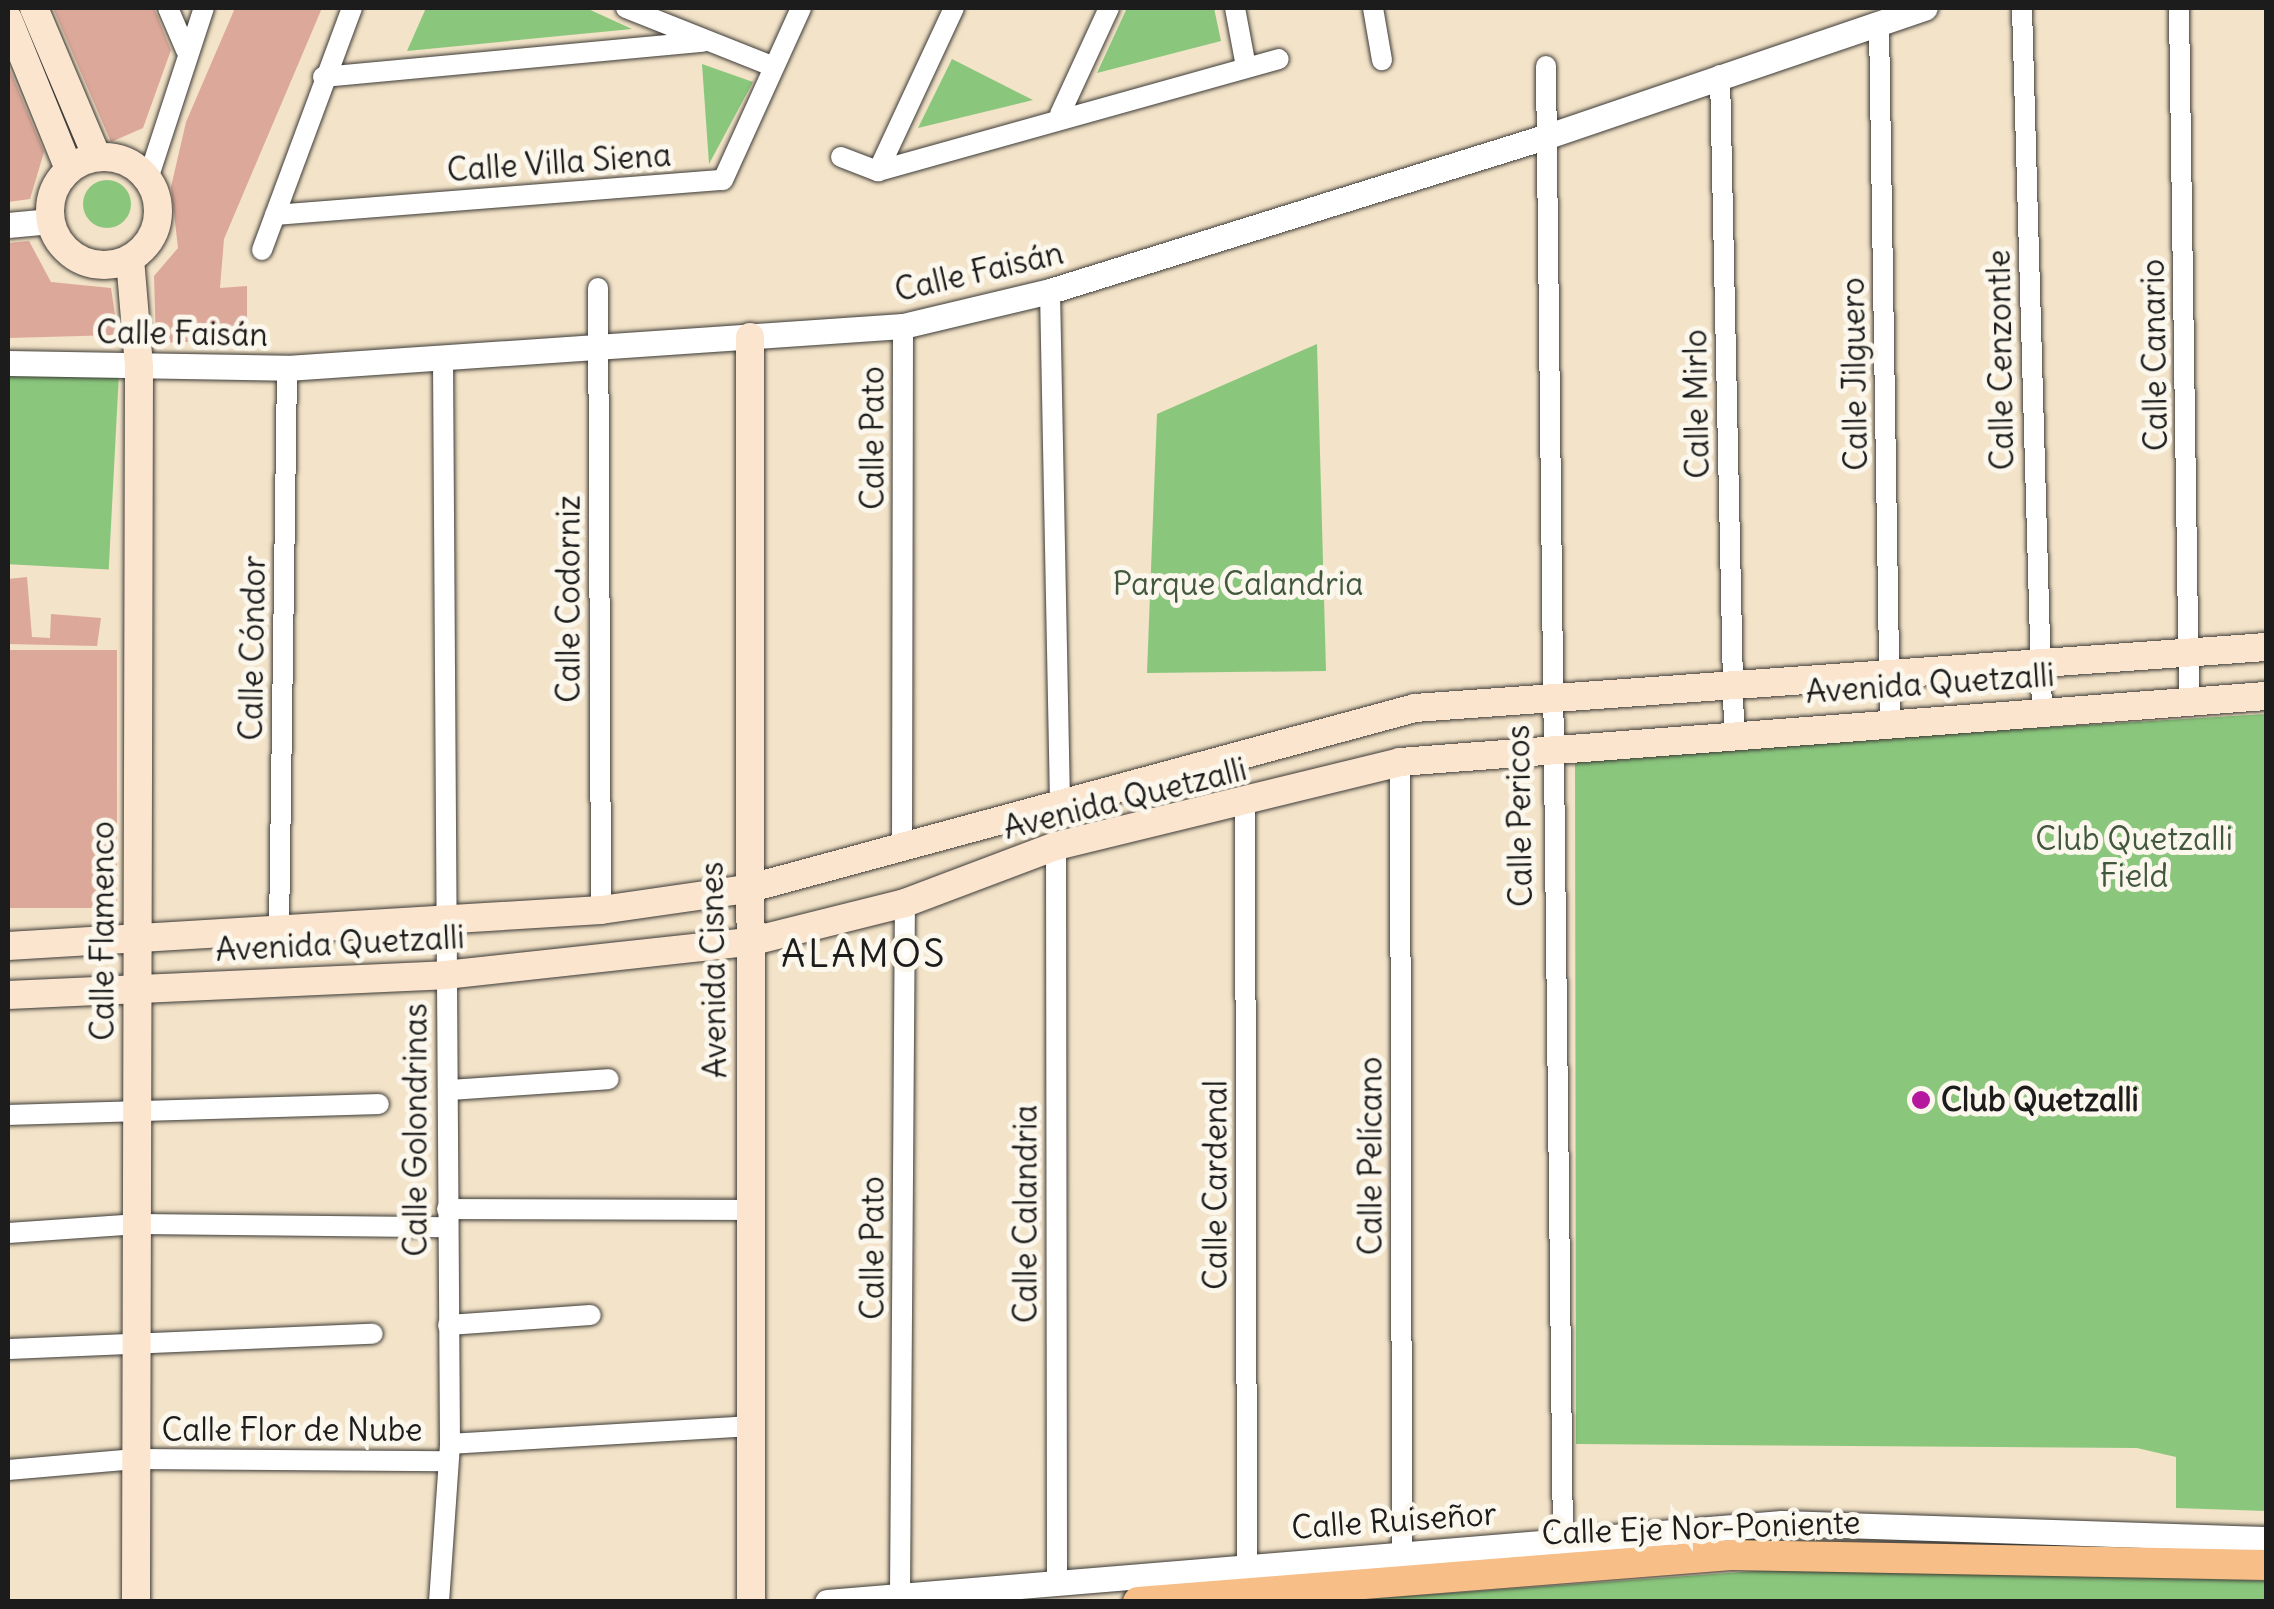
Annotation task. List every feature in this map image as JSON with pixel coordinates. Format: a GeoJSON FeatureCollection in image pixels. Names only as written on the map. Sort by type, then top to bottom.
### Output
{"type":"FeatureCollection","features":[{"type":"Feature","properties":{"kind":"main road"},"geometry":{"type":"LineString","coordinates":[[8,19],[70,170],[51,221],[81,260],[130,259],[155,232],[148,179],[97,157],[34,8]]}},
{"type":"Feature","properties":{"kind":"main road"},"geometry":{"type":"LineString","coordinates":[[70,170],[97,157]]}},
{"type":"Feature","properties":{"kind":"main road","name":"Calle Flamenco"},"geometry":{"type":"LineString","coordinates":[[130,259],[139,367],[136,1602]]}},
{"type":"Feature","properties":{"kind":"main road","name":"Avenida Cisnes"},"geometry":{"type":"LineString","coordinates":[[750,337],[746,889],[754,1210],[751,1602]]}},
{"type":"Feature","properties":{"kind":"main road","name":"Avenida Quetzalli"},"geometry":{"type":"LineString","coordinates":[[8,946],[601,910],[746,889],[1416,708],[1548,702],[2266,647]]}},
{"type":"Feature","properties":{"kind":"main road","name":"Avenida Quetzalli"},"geometry":{"type":"LineString","coordinates":[[8,995],[444,976],[749,942],[906,902],[1056,846],[1246,805],[1400,762],[1734,732],[2266,696]]}},
{"type":"Feature","properties":{"kind":"main road","name":"Calle Eje Nor-Poniente"},"geometry":{"type":"LineString","coordinates":[[1138,1602],[1563,1554],[2266,1566]]}},
{"type":"Feature","properties":{"kind":"street"},"geometry":{"type":"LineString","coordinates":[[168,8],[186,50]]}},
{"type":"Feature","properties":{"kind":"street"},"geometry":{"type":"LineString","coordinates":[[148,179],[186,50],[204,8]]}},
{"type":"Feature","properties":{"kind":"street"},"geometry":{"type":"LineString","coordinates":[[262,250],[323,77],[352,8]]}},
{"type":"Feature","properties":{"kind":"street"},"geometry":{"type":"LineString","coordinates":[[626,8],[702,42],[774,67]]}},
{"type":"Feature","properties":{"kind":"street","name":"Calle Villa Siena"},"geometry":{"type":"LineString","coordinates":[[274,215],[724,180],[801,8]]}},
{"type":"Feature","properties":{"kind":"street"},"geometry":{"type":"LineString","coordinates":[[878,170],[954,8]]}},
{"type":"Feature","properties":{"kind":"street"},"geometry":{"type":"LineString","coordinates":[[1060,114],[1109,8]]}},
{"type":"Feature","properties":{"kind":"street"},"geometry":{"type":"LineString","coordinates":[[1235,8],[1246,67]]}},
{"type":"Feature","properties":{"kind":"street"},"geometry":{"type":"LineString","coordinates":[[1376,8],[1382,60]]}},
{"type":"Feature","properties":{"kind":"street","name":"Calle Faisán"},"geometry":{"type":"LineString","coordinates":[[8,363],[288,368],[598,340],[750,337],[903,326],[1050,291],[1548,136],[1924,8]]}},
{"type":"Feature","properties":{"kind":"street","name":"Calle Cenzontle"},"geometry":{"type":"LineString","coordinates":[[2022,8],[2042,711]]}},
{"type":"Feature","properties":{"kind":"street","name":"Calle Canario"},"geometry":{"type":"LineString","coordinates":[[2179,8],[2189,702]]}},
{"type":"Feature","properties":{"kind":"street","name":"Calle Jilguero"},"geometry":{"type":"LineString","coordinates":[[1879,24],[1890,723]]}},
{"type":"Feature","properties":{"kind":"street"},"geometry":{"type":"LineString","coordinates":[[323,77],[702,42]]}},
{"type":"Feature","properties":{"kind":"street"},"geometry":{"type":"LineString","coordinates":[[841,157],[878,170],[1060,114],[1279,58]]}},
{"type":"Feature","properties":{"kind":"street","name":"Calle Pericos"},"geometry":{"type":"LineString","coordinates":[[1546,66],[1548,702],[1563,1554]]}},
{"type":"Feature","properties":{"kind":"street","name":"Calle Mirlo"},"geometry":{"type":"LineString","coordinates":[[1720,76],[1734,732]]}},
{"type":"Feature","properties":{"kind":"street"},"geometry":{"type":"LineString","coordinates":[[8,225],[51,221]]}},
{"type":"Feature","properties":{"kind":"street","name":"Calle Codorniz"},"geometry":{"type":"LineString","coordinates":[[598,288],[601,910]]}},
{"type":"Feature","properties":{"kind":"street"},"geometry":{"type":"LineString","coordinates":[[1050,291],[1060,804]]}},
{"type":"Feature","properties":{"kind":"street","name":"Calle Pato"},"geometry":{"type":"LineString","coordinates":[[902,849],[903,326]]}},
{"type":"Feature","properties":{"kind":"street","name":"Calle Golondrinas"},"geometry":{"type":"LineString","coordinates":[[439,1602],[449,1452],[449,1090],[441,921],[443,357]]}},
{"type":"Feature","properties":{"kind":"street","name":"Calle Cóndor"},"geometry":{"type":"LineString","coordinates":[[279,930],[288,368]]}},
{"type":"Feature","properties":{"kind":"street","name":"Calle Pelícano"},"geometry":{"type":"LineString","coordinates":[[1400,762],[1402,1550]]}},
{"type":"Feature","properties":{"kind":"street","name":"Calle Cardenal"},"geometry":{"type":"LineString","coordinates":[[1246,805],[1248,1564]]}},
{"type":"Feature","properties":{"kind":"street","name":"Calle Calandria"},"geometry":{"type":"LineString","coordinates":[[1056,846],[1056,1582]]}},
{"type":"Feature","properties":{"kind":"street","name":"Calle Pato"},"geometry":{"type":"LineString","coordinates":[[900,1594],[906,902]]}},
{"type":"Feature","properties":{"kind":"street"},"geometry":{"type":"LineString","coordinates":[[449,1090],[608,1079]]}},
{"type":"Feature","properties":{"kind":"street"},"geometry":{"type":"LineString","coordinates":[[8,1116],[138,1107],[379,1104]]}},
{"type":"Feature","properties":{"kind":"street"},"geometry":{"type":"LineString","coordinates":[[8,1233],[139,1224],[754,1210]]}},
{"type":"Feature","properties":{"kind":"street"},"geometry":{"type":"LineString","coordinates":[[448,1324],[590,1315]]}},
{"type":"Feature","properties":{"kind":"street"},"geometry":{"type":"LineString","coordinates":[[8,1349],[139,1338],[373,1334]]}},
{"type":"Feature","properties":{"kind":"street","name":"Calle Flor de Nube"},"geometry":{"type":"LineString","coordinates":[[8,1470],[136,1459],[449,1452],[750,1426]]}},
{"type":"Feature","properties":{"kind":"street","name":"Calle Ruiseñor"},"geometry":{"type":"LineString","coordinates":[[827,1602],[1402,1550],[1563,1554],[1782,1523],[2266,1539]]}},
{"type":"Feature","properties":{"kind":"green space"},"geometry":{"type":"Polygon","coordinates":[[[426,8],[586,8],[632,29],[407,51],[426,8]]]}},
{"type":"Feature","properties":{"kind":"green space"},"geometry":{"type":"Polygon","coordinates":[[[1127,8],[1214,8],[1221,41],[1097,73],[1127,8]]]}},
{"type":"Feature","properties":{"kind":"green space"},"geometry":{"type":"Polygon","coordinates":[[[952,59],[1033,100],[918,128],[952,59]]]}},
{"type":"Feature","properties":{"kind":"green space"},"geometry":{"type":"Polygon","coordinates":[[[702,64],[753,82],[709,164],[702,64]]]}},
{"type":"Feature","properties":{"kind":"green space"},"geometry":{"type":"Polygon","coordinates":[[[107,180],[124,187],[131,204],[124,221],[107,228],[90,221],[83,204],[90,187],[107,180]]]}},
{"type":"Feature","properties":{"kind":"green space","name":"Parque Calandria"},"geometry":{"type":"Polygon","coordinates":[[[1317,344],[1326,671],[1147,673],[1157,414],[1317,344]]]}},
{"type":"Feature","properties":{"kind":"green space"},"geometry":{"type":"Polygon","coordinates":[[[8,370],[119,376],[109,570],[8,564],[8,370]]]}},
{"type":"Feature","properties":{"kind":"green space","name":"Club Quetzalli"},"geometry":{"type":"Polygon","coordinates":[[[2266,714],[2266,1511],[2176,1508],[2176,1457],[2137,1448],[1576,1444],[1575,756],[2266,714]]]}},
{"type":"Feature","properties":{"kind":"green space"},"geometry":{"type":"Polygon","coordinates":[[[1826,1566],[2266,1581],[2266,1602],[1325,1602],[1826,1566]]]}},
{"type":"Feature","properties":{"kind":"building"},"geometry":{"type":"Polygon","coordinates":[[[53,8],[154,8],[171,50],[143,128],[111,142],[53,8]]]}},
{"type":"Feature","properties":{"kind":"building"},"geometry":{"type":"Polygon","coordinates":[[[235,8],[322,8],[224,239],[220,288],[247,286],[247,340],[156,343],[154,276],[178,248],[171,187],[186,122],[235,8]]]}},
{"type":"Feature","properties":{"kind":"building"},"geometry":{"type":"Polygon","coordinates":[[[8,65],[44,152],[30,199],[8,202],[8,65]]]}},
{"type":"Feature","properties":{"kind":"building"},"geometry":{"type":"Polygon","coordinates":[[[29,241],[51,282],[111,288],[118,335],[8,338],[8,243],[29,241]]]}},
{"type":"Feature","properties":{"kind":"building"},"geometry":{"type":"Polygon","coordinates":[[[27,577],[32,637],[50,638],[51,614],[101,618],[97,646],[8,644],[8,579],[27,577]]]}},
{"type":"Feature","properties":{"kind":"building"},"geometry":{"type":"Polygon","coordinates":[[[8,650],[117,650],[117,908],[8,908],[8,650]]]}},
{"type":"Feature","properties":{"kind":"place","name":"Club Quetzalli"},"geometry":{"type":"Point","coordinates":[1921,1100]}},
{"type":"Feature","properties":{"kind":"district","name":"ALAMOS"},"geometry":{"type":"Point","coordinates":[864,954]}},
{"type":"Feature","properties":{"kind":"park label","name":"Club Quetzalli Field"},"geometry":{"type":"Point","coordinates":[2134,858]}}]}
